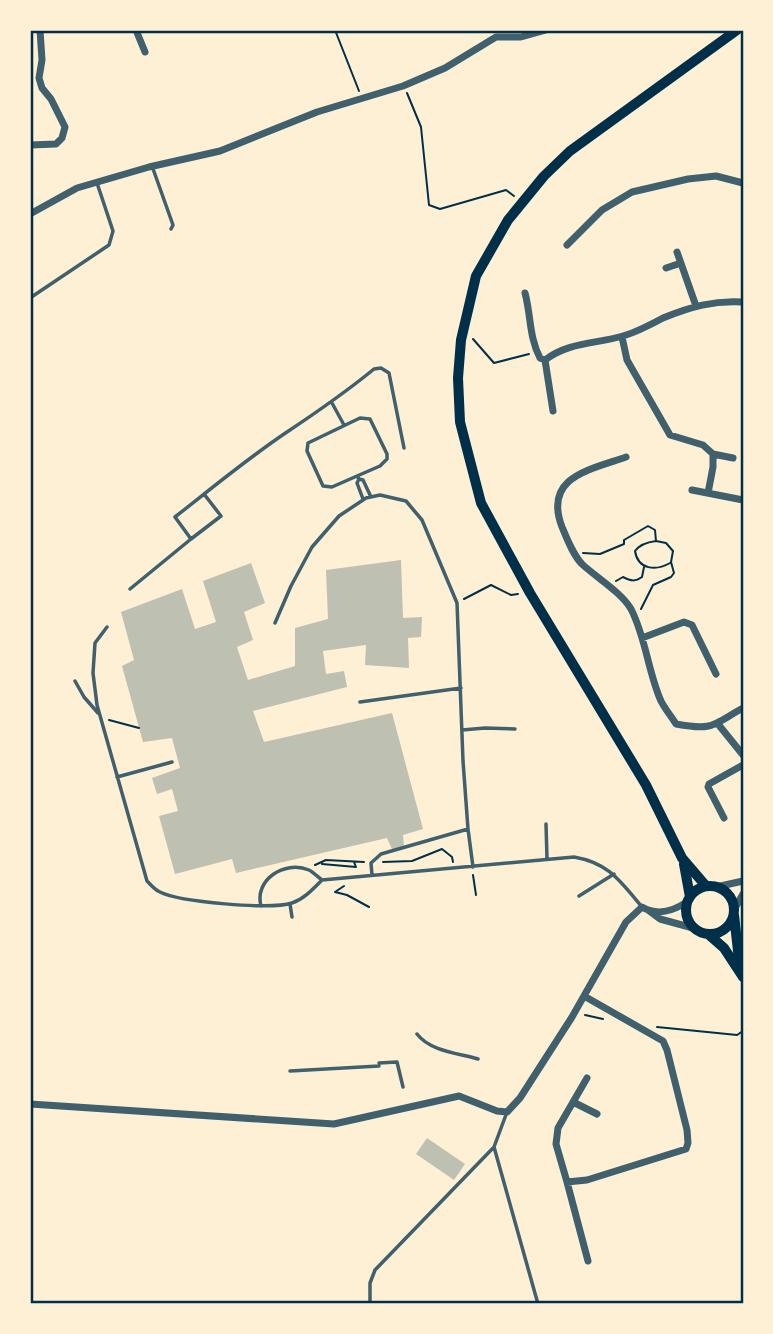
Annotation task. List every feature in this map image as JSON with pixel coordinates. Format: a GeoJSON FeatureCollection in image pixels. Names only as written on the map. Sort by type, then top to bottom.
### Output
{"type":"FeatureCollection","features":[{"type":"Feature","properties":{"kind":"main road"},"geometry":{"type":"LineString","coordinates":[[737,30],[570,151],[544,176],[508,220],[476,276],[464,328],[457,378],[460,422],[481,503],[530,593],[646,785],[682,858],[689,899],[686,915],[694,928],[708,934],[724,948],[743,977]]}},
{"type":"Feature","properties":{"kind":"main road"},"geometry":{"type":"LineString","coordinates":[[682,858],[711,887],[729,895],[743,968]]}},
{"type":"Feature","properties":{"kind":"main road"},"geometry":{"type":"LineString","coordinates":[[689,899],[711,887]]}},
{"type":"Feature","properties":{"kind":"main road"},"geometry":{"type":"LineString","coordinates":[[708,934],[725,929],[734,911]]}},
{"type":"Feature","properties":{"kind":"street"},"geometry":{"type":"LineString","coordinates":[[30,145],[55,144],[62,138],[65,127],[51,99],[42,89],[39,78],[42,60],[40,30]]}},
{"type":"Feature","properties":{"kind":"street"},"geometry":{"type":"LineString","coordinates":[[30,214],[77,188],[152,166],[220,151],[317,111],[403,86],[445,68],[507,30]]}},
{"type":"Feature","properties":{"kind":"street"},"geometry":{"type":"LineString","coordinates":[[496,37],[521,37],[546,30]]}},
{"type":"Feature","properties":{"kind":"street"},"geometry":{"type":"LineString","coordinates":[[127,36],[136,31],[145,52]]}},
{"type":"Feature","properties":{"kind":"street"},"geometry":{"type":"LineString","coordinates":[[567,244],[603,210],[632,192],[688,179],[716,176],[743,183]]}},
{"type":"Feature","properties":{"kind":"street"},"geometry":{"type":"LineString","coordinates":[[677,252],[696,306]]}},
{"type":"Feature","properties":{"kind":"street"},"geometry":{"type":"LineString","coordinates":[[666,268],[681,264]]}},
{"type":"Feature","properties":{"kind":"street"},"geometry":{"type":"LineString","coordinates":[[525,293],[531,314],[532,340],[540,358],[545,360]]}},
{"type":"Feature","properties":{"kind":"street"},"geometry":{"type":"LineString","coordinates":[[545,360],[576,344],[622,337],[696,306],[724,301],[743,302]]}},
{"type":"Feature","properties":{"kind":"street"},"geometry":{"type":"LineString","coordinates":[[622,337],[627,360],[670,435],[703,445],[713,454],[733,458]]}},
{"type":"Feature","properties":{"kind":"street"},"geometry":{"type":"LineString","coordinates":[[545,360],[553,411]]}},
{"type":"Feature","properties":{"kind":"street"},"geometry":{"type":"LineString","coordinates":[[708,493],[713,454]]}},
{"type":"Feature","properties":{"kind":"street"},"geometry":{"type":"LineString","coordinates":[[626,457],[570,479],[562,488],[556,511],[580,562],[630,607],[662,702],[676,724],[700,728],[718,724],[743,708]]}},
{"type":"Feature","properties":{"kind":"street"},"geometry":{"type":"LineString","coordinates":[[692,490],[743,500]]}},
{"type":"Feature","properties":{"kind":"street"},"geometry":{"type":"LineString","coordinates":[[642,638],[684,622],[692,625],[716,674]]}},
{"type":"Feature","properties":{"kind":"street"},"geometry":{"type":"LineString","coordinates":[[718,724],[743,755]]}},
{"type":"Feature","properties":{"kind":"street"},"geometry":{"type":"LineString","coordinates":[[724,818],[708,788],[709,784],[743,765]]}},
{"type":"Feature","properties":{"kind":"street"},"geometry":{"type":"LineString","coordinates":[[711,887],[743,881]]}},
{"type":"Feature","properties":{"kind":"street"},"geometry":{"type":"LineString","coordinates":[[734,911],[743,894]]}},
{"type":"Feature","properties":{"kind":"street"},"geometry":{"type":"LineString","coordinates":[[30,1104],[334,1124],[459,1096],[497,1111],[507,1112],[520,1098],[635,911],[645,908],[666,911],[677,908],[689,899]]}},
{"type":"Feature","properties":{"kind":"street"},"geometry":{"type":"LineString","coordinates":[[645,908],[660,919],[694,928]]}},
{"type":"Feature","properties":{"kind":"street"},"geometry":{"type":"LineString","coordinates":[[567,1182],[587,1180],[682,1152],[688,1143],[663,1041],[584,996]]}},
{"type":"Feature","properties":{"kind":"street"},"geometry":{"type":"LineString","coordinates":[[587,1078],[556,1136],[588,1261]]}},
{"type":"Feature","properties":{"kind":"street"},"geometry":{"type":"LineString","coordinates":[[573,1102],[597,1114]]}},
{"type":"Feature","properties":{"kind":"lane"},"geometry":{"type":"LineString","coordinates":[[152,166],[173,225],[170,229]]}},
{"type":"Feature","properties":{"kind":"lane"},"geometry":{"type":"LineString","coordinates":[[30,298],[109,245],[113,231],[97,183]]}},
{"type":"Feature","properties":{"kind":"lane"},"geometry":{"type":"LineString","coordinates":[[191,539],[175,517],[286,433],[332,403],[374,369],[386,370],[389,373],[404,448]]}},
{"type":"Feature","properties":{"kind":"lane"},"geometry":{"type":"LineString","coordinates":[[332,403],[344,425]]}},
{"type":"Feature","properties":{"kind":"lane"},"geometry":{"type":"LineString","coordinates":[[360,418],[370,419],[387,454],[385,463],[358,477],[332,487],[323,486],[306,447],[312,440],[344,425],[360,418]]}},
{"type":"Feature","properties":{"kind":"lane"},"geometry":{"type":"LineString","coordinates":[[358,477],[363,480],[370,497]]}},
{"type":"Feature","properties":{"kind":"lane"},"geometry":{"type":"LineString","coordinates":[[358,477],[363,499]]}},
{"type":"Feature","properties":{"kind":"lane"},"geometry":{"type":"LineString","coordinates":[[130,589],[221,516],[204,494]]}},
{"type":"Feature","properties":{"kind":"lane"},"geometry":{"type":"LineString","coordinates":[[275,623],[290,586],[313,546],[341,515],[370,497],[381,495],[407,502],[422,520],[457,603],[462,730],[473,867]]}},
{"type":"Feature","properties":{"kind":"lane"},"geometry":{"type":"LineString","coordinates":[[107,627],[95,643],[93,673],[100,714],[147,881],[159,892],[245,906],[290,904],[302,899],[322,880],[574,857],[599,863],[614,874],[645,908]]}},
{"type":"Feature","properties":{"kind":"lane"},"geometry":{"type":"LineString","coordinates":[[75,681],[84,697],[100,714]]}},
{"type":"Feature","properties":{"kind":"lane"},"geometry":{"type":"LineString","coordinates":[[360,702],[461,688]]}},
{"type":"Feature","properties":{"kind":"lane"},"geometry":{"type":"LineString","coordinates":[[462,730],[515,729]]}},
{"type":"Feature","properties":{"kind":"lane"},"geometry":{"type":"LineString","coordinates":[[117,777],[172,762]]}},
{"type":"Feature","properties":{"kind":"lane"},"geometry":{"type":"LineString","coordinates":[[546,824],[547,859]]}},
{"type":"Feature","properties":{"kind":"lane"},"geometry":{"type":"LineString","coordinates":[[372,875],[371,863],[381,854],[468,829]]}},
{"type":"Feature","properties":{"kind":"lane"},"geometry":{"type":"LineString","coordinates":[[261,906],[259,897],[262,887],[267,877],[279,870],[308,869],[322,880]]}},
{"type":"Feature","properties":{"kind":"lane"},"geometry":{"type":"LineString","coordinates":[[579,897],[614,874]]}},
{"type":"Feature","properties":{"kind":"lane"},"geometry":{"type":"LineString","coordinates":[[290,904],[292,917]]}},
{"type":"Feature","properties":{"kind":"lane"},"geometry":{"type":"LineString","coordinates":[[416,1034],[431,1046],[478,1059]]}},
{"type":"Feature","properties":{"kind":"lane"},"geometry":{"type":"LineString","coordinates":[[290,1070],[397,1062],[403,1087]]}},
{"type":"Feature","properties":{"kind":"lane"},"geometry":{"type":"LineString","coordinates":[[370,1304],[370,1283],[375,1270],[494,1147],[507,1112]]}},
{"type":"Feature","properties":{"kind":"lane"},"geometry":{"type":"LineString","coordinates":[[494,1147],[538,1304]]}},
{"type":"Feature","properties":{"kind":"path"},"geometry":{"type":"LineString","coordinates":[[335,30],[361,99]]}},
{"type":"Feature","properties":{"kind":"path"},"geometry":{"type":"LineString","coordinates":[[403,86],[421,127],[429,205],[440,209],[506,190],[522,203]]}},
{"type":"Feature","properties":{"kind":"path"},"geometry":{"type":"LineString","coordinates":[[464,328],[494,363],[536,351]]}},
{"type":"Feature","properties":{"kind":"path"},"geometry":{"type":"LineString","coordinates":[[577,555],[586,552],[600,554],[624,544],[624,540],[648,526],[655,530],[656,541]]}},
{"type":"Feature","properties":{"kind":"path"},"geometry":{"type":"LineString","coordinates":[[634,617],[653,585],[674,573],[671,562],[674,554],[666,543],[656,541],[644,544],[635,551],[638,562],[644,566],[659,568],[671,562]]}},
{"type":"Feature","properties":{"kind":"path"},"geometry":{"type":"LineString","coordinates":[[609,587],[619,578],[638,580],[642,577],[644,566]]}},
{"type":"Feature","properties":{"kind":"path"},"geometry":{"type":"LineString","coordinates":[[457,603],[491,585],[512,595],[530,593]]}},
{"type":"Feature","properties":{"kind":"path"},"geometry":{"type":"LineString","coordinates":[[100,714],[121,724],[139,727]]}},
{"type":"Feature","properties":{"kind":"path"},"geometry":{"type":"LineString","coordinates":[[320,864],[356,867],[354,861]]}},
{"type":"Feature","properties":{"kind":"path"},"geometry":{"type":"LineString","coordinates":[[472,873],[475,895]]}},
{"type":"Feature","properties":{"kind":"path"},"geometry":{"type":"LineString","coordinates":[[347,895],[369,907]]}},
{"type":"Feature","properties":{"kind":"path"},"geometry":{"type":"LineString","coordinates":[[737,1035],[743,1031]]}},
{"type":"Feature","properties":{"kind":"building"},"geometry":{"type":"Polygon","coordinates":[[[401,560],[403,618],[422,617],[421,637],[408,638],[409,668],[365,665],[366,645],[323,651],[326,674],[344,671],[347,687],[253,711],[264,742],[392,713],[423,829],[403,835],[404,847],[392,849],[387,838],[236,873],[232,859],[175,874],[159,816],[178,811],[172,789],[157,794],[152,778],[180,768],[172,738],[143,742],[122,666],[134,660],[121,612],[182,589],[195,629],[216,622],[203,581],[251,563],[265,603],[244,612],[253,640],[237,647],[248,680],[295,666],[295,628],[328,619],[326,570],[401,560]]]}},
{"type":"Feature","properties":{"kind":"building"},"geometry":{"type":"Polygon","coordinates":[[[427,1138],[465,1164],[454,1180],[416,1154],[427,1138]]]}}]}
